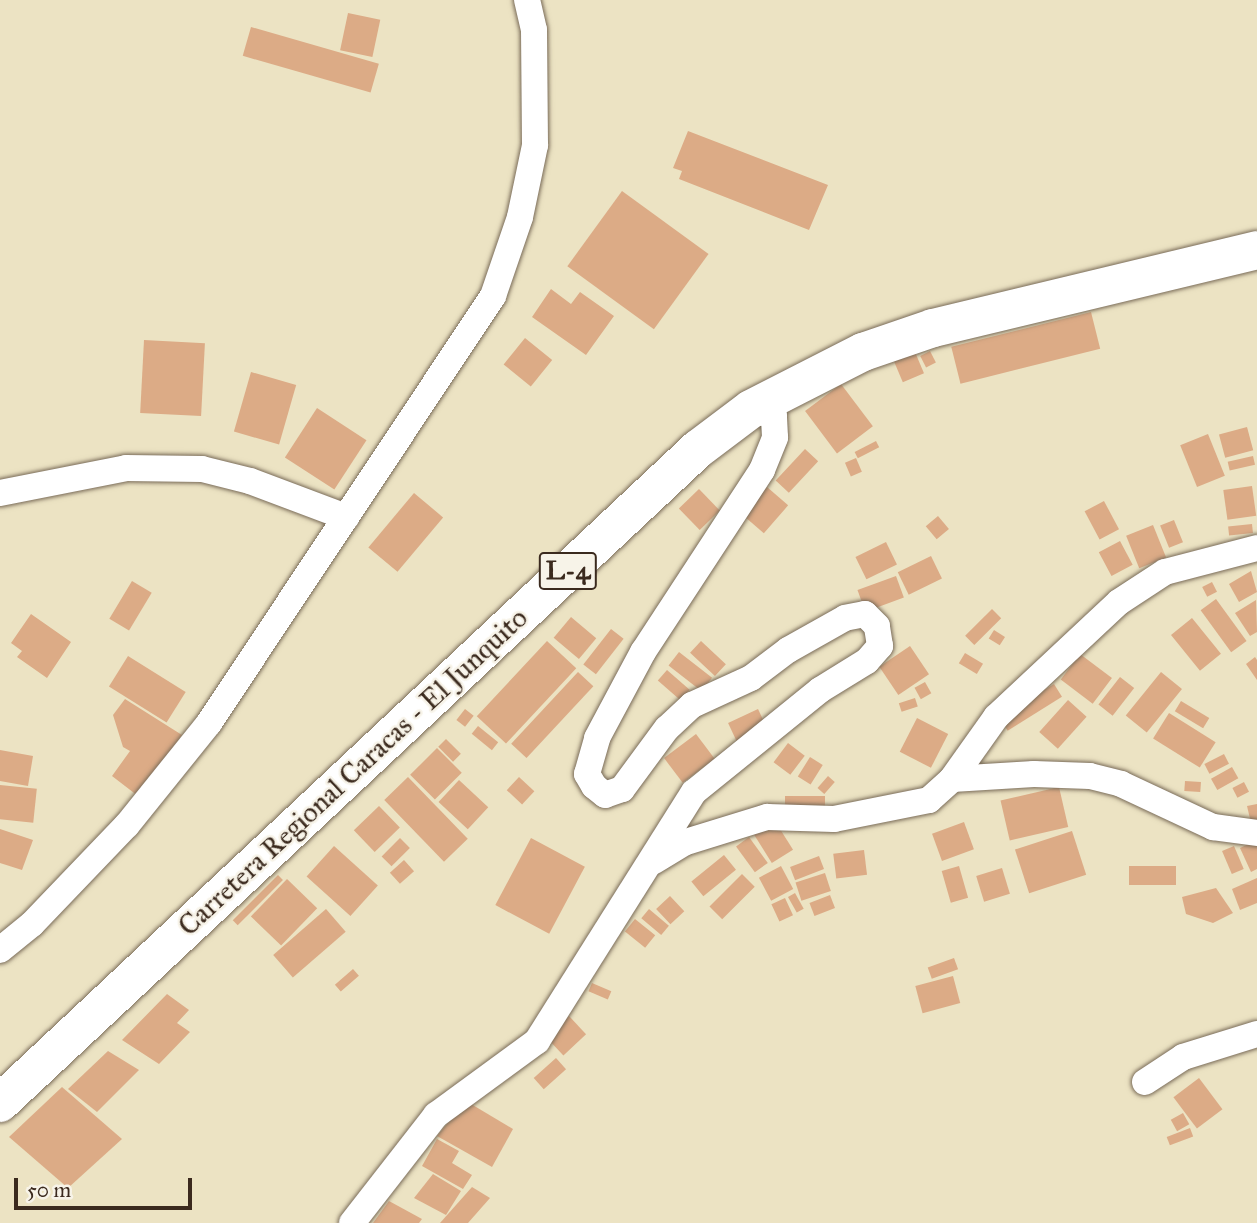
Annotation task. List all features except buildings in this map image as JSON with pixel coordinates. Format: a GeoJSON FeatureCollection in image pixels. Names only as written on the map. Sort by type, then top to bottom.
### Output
{"type":"FeatureCollection","features":[{"type":"Feature","properties":{"kind":"main road","name":"Carretera Regional Caracas - El Junquito"},"geometry":{"type":"LineString","coordinates":[[0,1103],[698,449],[751,409],[863,352],[933,328],[1257,250]]}},
{"type":"Feature","properties":{"kind":"street"},"geometry":{"type":"LineString","coordinates":[[0,950],[32,924],[127,825],[209,723],[493,296],[520,217],[534,145],[534,30],[527,0]]}},
{"type":"Feature","properties":{"kind":"street"},"geometry":{"type":"LineString","coordinates":[[352,1223],[436,1115],[537,1041],[613,926],[635,880],[652,862],[694,792],[820,690],[867,661],[880,646],[877,626],[865,614],[845,618],[788,650],[751,678],[692,705],[667,728],[622,789],[605,795],[587,774],[597,738],[643,652],[762,470],[775,437],[774,416],[751,409]]}},
{"type":"Feature","properties":{"kind":"street"},"geometry":{"type":"LineString","coordinates":[[0,493],[126,468],[202,469],[250,481],[346,517]]}},
{"type":"Feature","properties":{"kind":"street"},"geometry":{"type":"LineString","coordinates":[[652,862],[686,842],[767,817],[834,820],[929,800],[953,779],[996,717],[1119,602],[1165,572],[1257,548]]}},
{"type":"Feature","properties":{"kind":"street"},"geometry":{"type":"LineString","coordinates":[[953,779],[1034,774],[1090,776],[1121,784],[1213,827],[1257,833]]}},
{"type":"Feature","properties":{"kind":"street"},"geometry":{"type":"LineString","coordinates":[[1145,1082],[1182,1057],[1257,1034]]}}]}
